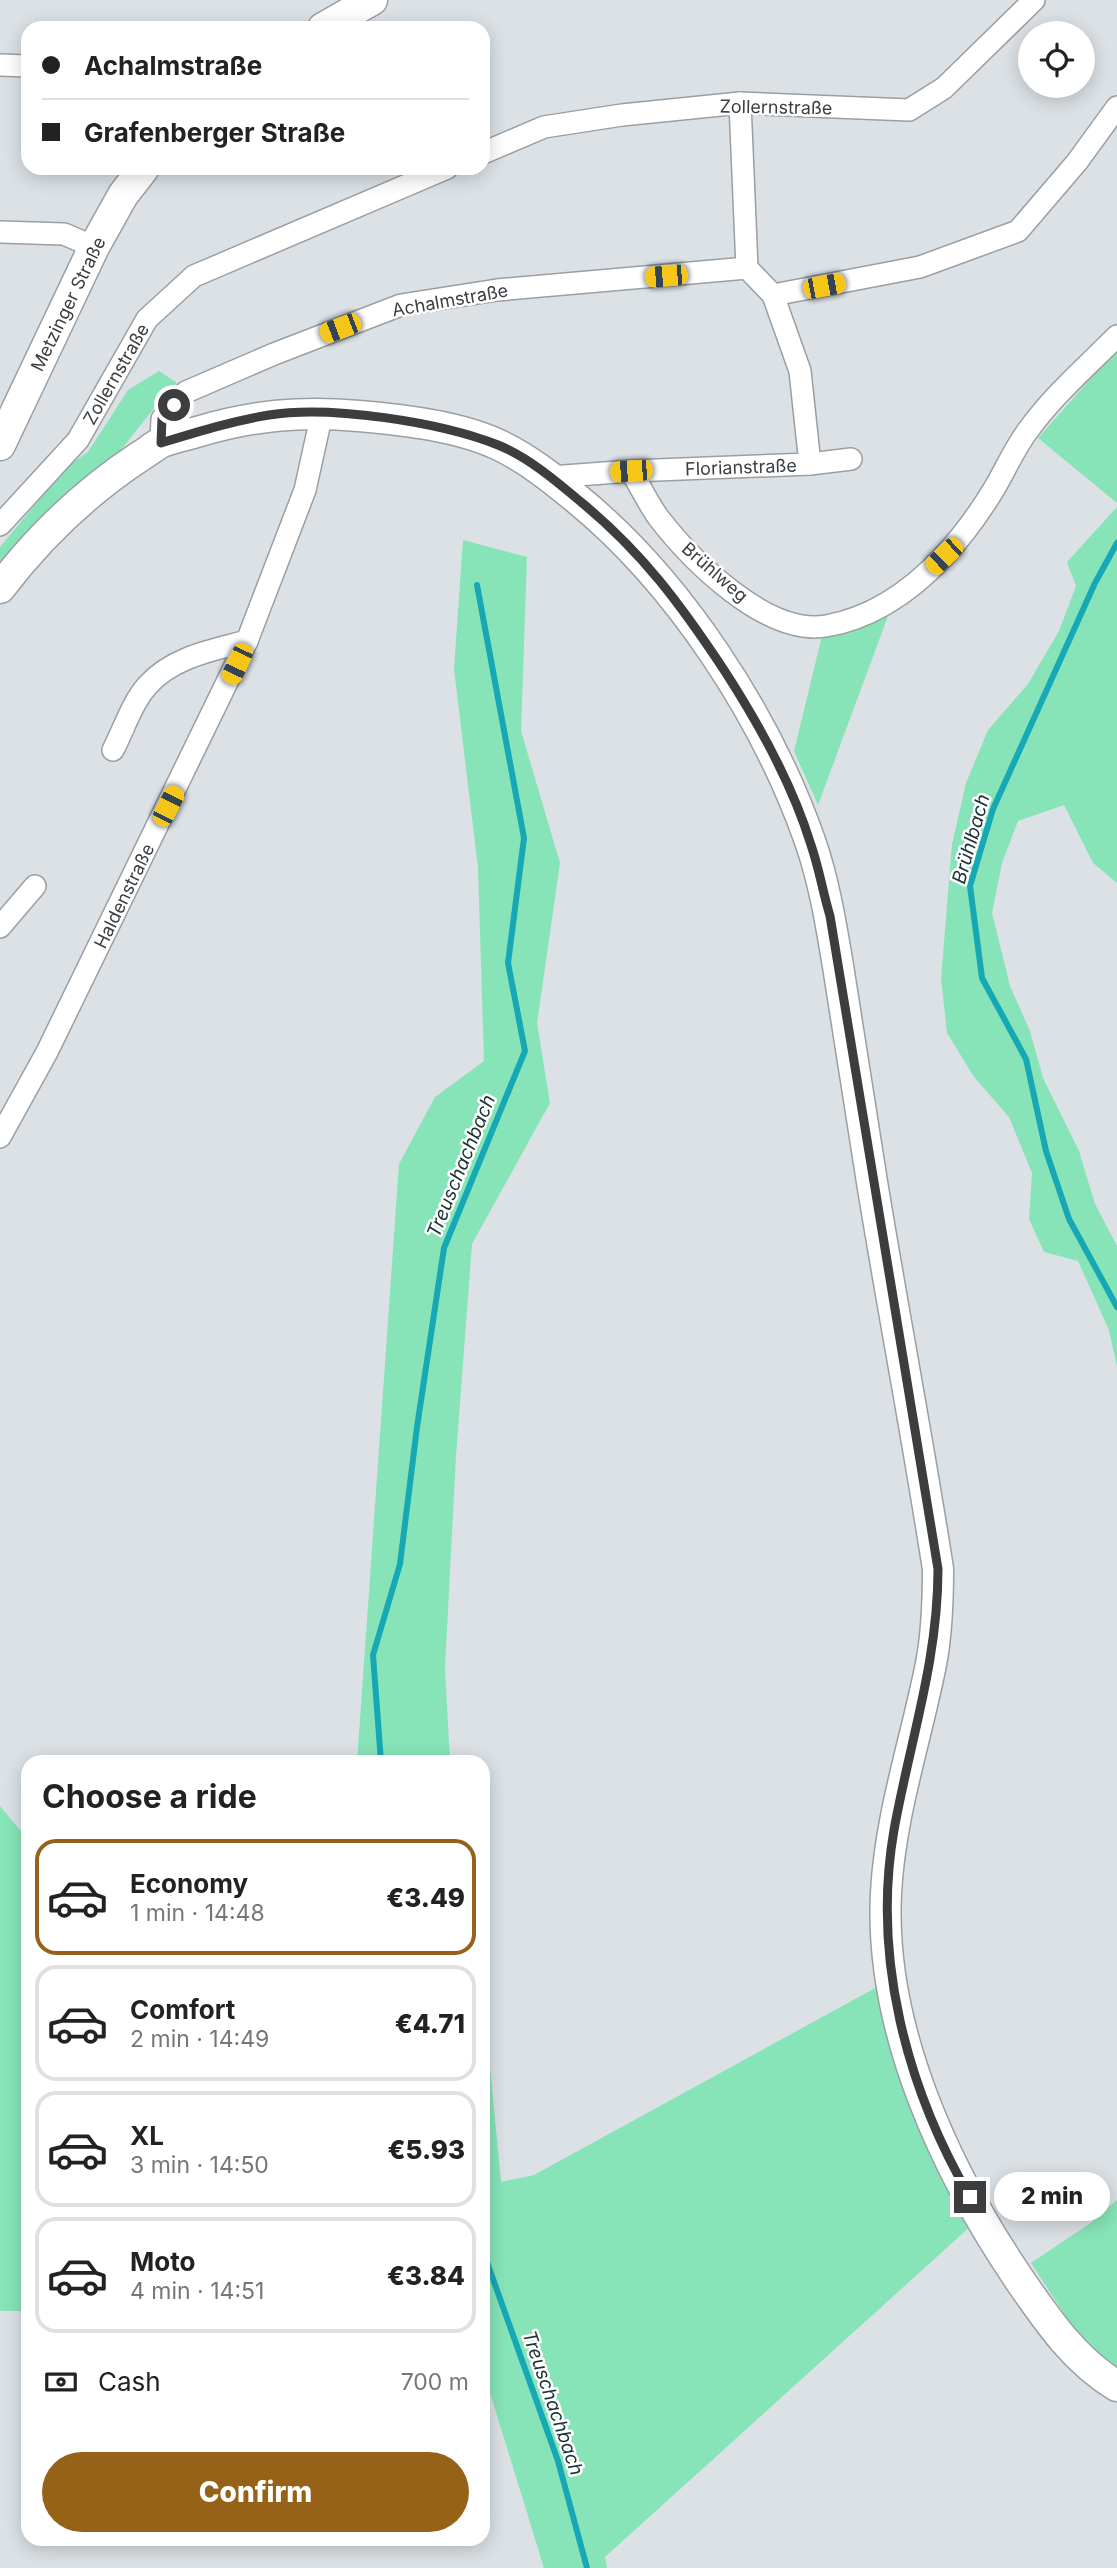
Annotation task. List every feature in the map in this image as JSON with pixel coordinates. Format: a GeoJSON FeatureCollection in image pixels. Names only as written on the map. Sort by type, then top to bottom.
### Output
{"type":"FeatureCollection","features":[{"type":"Feature","properties":{"kind":"street"},"geometry":{"type":"LineString","coordinates":[[335,21],[372,0]]}},
{"type":"Feature","properties":{"kind":"street","name":"Zollernstraße"},"geometry":{"type":"LineString","coordinates":[[490,150],[544,127],[622,115],[740,103],[909,110],[944,88],[1034,0]]}},
{"type":"Feature","properties":{"kind":"street"},"geometry":{"type":"LineString","coordinates":[[0,65],[21,66]]}},
{"type":"Feature","properties":{"kind":"street"},"geometry":{"type":"LineString","coordinates":[[740,103],[747,268],[773,295],[800,371],[810,464]]}},
{"type":"Feature","properties":{"kind":"street"},"geometry":{"type":"LineString","coordinates":[[773,295],[920,267],[1018,231],[1077,162],[1117,107]]}},
{"type":"Feature","properties":{"kind":"street","name":"Metzinger Straße"},"geometry":{"type":"LineString","coordinates":[[0,443],[94,247],[123,195],[139,175]]}},
{"type":"Feature","properties":{"kind":"street","name":"Zollernstraße"},"geometry":{"type":"LineString","coordinates":[[0,525],[78,440],[147,319],[194,276],[431,175]]}},
{"type":"Feature","properties":{"kind":"street"},"geometry":{"type":"LineString","coordinates":[[0,232],[64,234],[94,247]]}},
{"type":"Feature","properties":{"kind":"street","name":"Achalmstraße"},"geometry":{"type":"LineString","coordinates":[[161,443],[162,419],[186,393],[274,354],[401,305],[496,290],[747,268]]}},
{"type":"Feature","properties":{"kind":"street","name":"Brühlweg"},"geometry":{"type":"LineString","coordinates":[[631,471],[657,515],[682,546],[720,582],[772,616],[791,623],[825,626],[864,615],[903,595],[944,556],[993,491],[1027,431],[1117,336]]}},
{"type":"Feature","properties":{"kind":"street"},"geometry":{"type":"LineString","coordinates":[[0,589],[18,565],[70,512],[116,472],[161,443],[271,414],[322,412],[385,418],[446,429],[500,446],[551,477],[608,524],[655,572],[690,619],[751,712],[784,777],[811,844],[830,916],[938,1569],[938,1609],[932,1662],[894,1830],[886,1893],[888,1951],[895,2000],[931,2118],[958,2178],[1002,2254],[1055,2331],[1097,2374],[1117,2386]]}},
{"type":"Feature","properties":{"kind":"street","name":"Haldenstraße"},"geometry":{"type":"LineString","coordinates":[[0,1137],[53,1040],[247,641],[305,490],[322,412]]}},
{"type":"Feature","properties":{"kind":"street","name":"Florianstraße"},"geometry":{"type":"LineString","coordinates":[[631,471],[810,464],[851,459]]}},
{"type":"Feature","properties":{"kind":"street"},"geometry":{"type":"LineString","coordinates":[[551,477],[631,471]]}},
{"type":"Feature","properties":{"kind":"street"},"geometry":{"type":"LineString","coordinates":[[113,750],[146,687],[164,671],[197,654],[247,641]]}},
{"type":"Feature","properties":{"kind":"street"},"geometry":{"type":"LineString","coordinates":[[0,927],[34,886]]}},
{"type":"Feature","properties":{"kind":"green space"},"geometry":{"type":"Polygon","coordinates":[[[1117,349],[1117,503],[1038,438],[1117,349]]]}},
{"type":"Feature","properties":{"kind":"green space"},"geometry":{"type":"Polygon","coordinates":[[[159,371],[177,383],[116,456],[0,568],[0,547],[67,466],[88,452],[128,390],[159,371]]]}},
{"type":"Feature","properties":{"kind":"green space"},"geometry":{"type":"Polygon","coordinates":[[[1117,507],[1117,883],[1093,863],[1064,805],[1018,821],[1002,863],[992,913],[1010,986],[1030,1031],[1043,1078],[1079,1151],[1095,1204],[1117,1246],[1117,1367],[1109,1330],[1078,1261],[1044,1252],[1029,1219],[1032,1173],[1009,1117],[974,1077],[947,1033],[941,979],[952,844],[966,783],[988,730],[1028,684],[1059,631],[1076,586],[1067,562],[1117,507]]]}},
{"type":"Feature","properties":{"kind":"green space"},"geometry":{"type":"Polygon","coordinates":[[[463,540],[527,557],[521,731],[560,863],[537,1023],[550,1103],[472,1244],[456,1456],[445,1668],[450,1755],[357,1755],[399,1164],[435,1097],[484,1061],[478,868],[454,669],[463,540]]]}},
{"type":"Feature","properties":{"kind":"green space"},"geometry":{"type":"Polygon","coordinates":[[[888,616],[818,805],[794,751],[823,632],[858,627],[888,616]]]}},
{"type":"Feature","properties":{"kind":"green space"},"geometry":{"type":"Polygon","coordinates":[[[0,1806],[21,1832],[21,2311],[0,2311],[0,1806]]]}},
{"type":"Feature","properties":{"kind":"green space"},"geometry":{"type":"Polygon","coordinates":[[[877,1987],[919,2122],[972,2225],[605,2557],[607,2568],[544,2568],[490,2393],[490,2066],[501,2182],[534,2175],[877,1987]]]}},
{"type":"Feature","properties":{"kind":"green space"},"geometry":{"type":"Polygon","coordinates":[[[1117,2200],[1117,2370],[1078,2335],[1031,2263],[1092,2222],[1117,2200]]]}},
{"type":"Feature","properties":{"kind":"waterway","name":"Brühlbach"},"geometry":{"type":"LineString","coordinates":[[1117,543],[1095,583],[993,809],[970,886],[982,978],[1026,1059],[1046,1151],[1069,1219],[1117,1307]]}},
{"type":"Feature","properties":{"kind":"waterway","name":"Treuschachbach"},"geometry":{"type":"LineString","coordinates":[[380,1755],[373,1655],[400,1564],[444,1248],[525,1051],[508,963],[524,838],[477,585]]}},
{"type":"Feature","properties":{"kind":"waterway","name":"Treuschachbach"},"geometry":{"type":"LineString","coordinates":[[490,2271],[558,2461],[587,2568]]}},
{"type":"Feature","properties":{"kind":"route"},"geometry":{"type":"LineString","coordinates":[[174,405],[162,419],[161,443],[271,414],[322,412],[385,418],[446,429],[500,446],[551,477],[608,524],[655,572],[690,619],[751,712],[784,777],[811,844],[830,916],[877,1214],[938,1569],[938,1609],[932,1662],[894,1830],[886,1893],[888,1951],[895,2000],[910,2056],[931,2118],[958,2178],[970,2197]]}}]}
